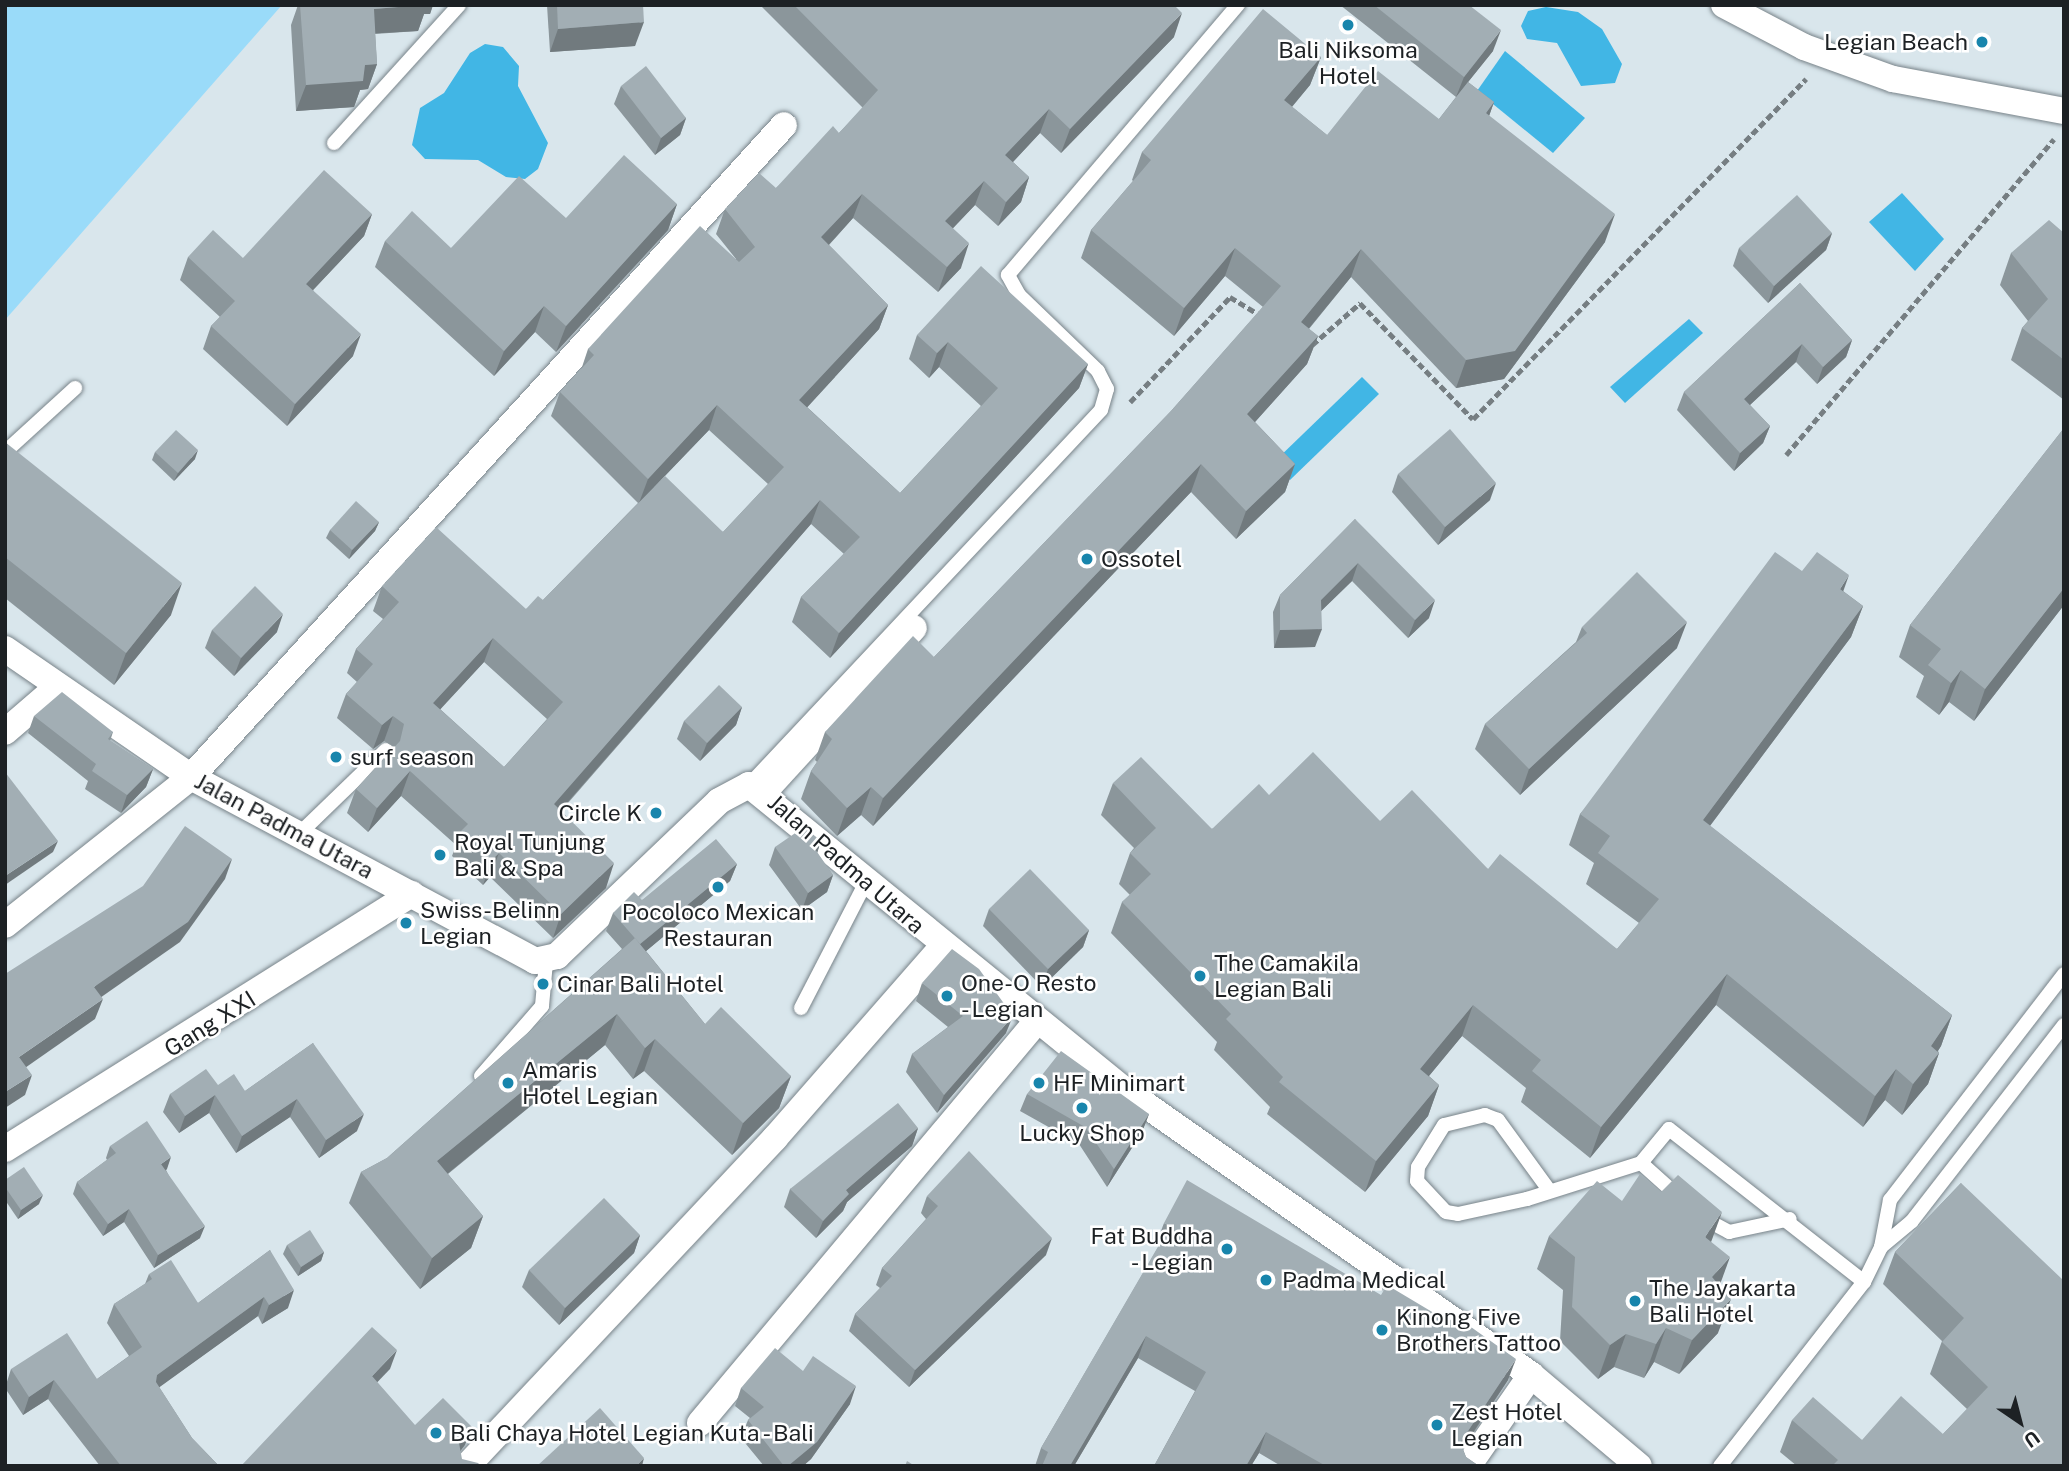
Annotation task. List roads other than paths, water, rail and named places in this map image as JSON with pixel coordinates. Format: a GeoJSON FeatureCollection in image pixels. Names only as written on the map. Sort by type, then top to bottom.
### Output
{"type":"FeatureCollection","features":[{"type":"Feature","properties":{"kind":"street"},"geometry":{"type":"LineString","coordinates":[[1724,5],[1828,56],[1893,79],[2064,111]]}},
{"type":"Feature","properties":{"kind":"street"},"geometry":{"type":"LineString","coordinates":[[5,926],[191,777],[784,125]]}},
{"type":"Feature","properties":{"kind":"street"},"geometry":{"type":"LineString","coordinates":[[757,789],[914,628]]}},
{"type":"Feature","properties":{"kind":"street","name":"Jalan Padma Utara"},"geometry":{"type":"LineString","coordinates":[[5,649],[56,688],[191,777],[546,962],[719,801],[757,789],[865,884],[1123,1089],[1531,1375],[1639,1466]]}},
{"type":"Feature","properties":{"kind":"street"},"geometry":{"type":"LineString","coordinates":[[5,732],[56,688]]}},
{"type":"Feature","properties":{"kind":"street","name":"Gang XXI"},"geometry":{"type":"LineString","coordinates":[[5,1149],[412,894]]}},
{"type":"Feature","properties":{"kind":"street"},"geometry":{"type":"LineString","coordinates":[[467,1466],[775,1138],[942,947]]}},
{"type":"Feature","properties":{"kind":"street"},"geometry":{"type":"LineString","coordinates":[[700,1423],[1037,1021]]}},
{"type":"Feature","properties":{"kind":"street"},"geometry":{"type":"LineString","coordinates":[[1468,1466],[1531,1375]]}},
{"type":"Feature","properties":{"kind":"lane"},"geometry":{"type":"LineString","coordinates":[[334,143],[459,5]]}},
{"type":"Feature","properties":{"kind":"lane"},"geometry":{"type":"LineString","coordinates":[[757,789],[1101,410],[1107,389],[1098,371],[1019,295],[1008,275],[1238,5]]}},
{"type":"Feature","properties":{"kind":"lane"},"geometry":{"type":"LineString","coordinates":[[5,452],[75,388]]}},
{"type":"Feature","properties":{"kind":"lane"},"geometry":{"type":"LineString","coordinates":[[299,834],[386,750]]}},
{"type":"Feature","properties":{"kind":"lane"},"geometry":{"type":"LineString","coordinates":[[801,1008],[865,884]]}},
{"type":"Feature","properties":{"kind":"lane"},"geometry":{"type":"LineString","coordinates":[[469,1087],[542,1006],[546,962]]}},
{"type":"Feature","properties":{"kind":"lane"},"geometry":{"type":"LineString","coordinates":[[1720,1466],[1864,1282],[1881,1247],[1890,1200],[2064,974]]}},
{"type":"Feature","properties":{"kind":"lane"},"geometry":{"type":"LineString","coordinates":[[1881,1247],[1912,1221],[2064,1025]]}},
{"type":"Feature","properties":{"kind":"lane"},"geometry":{"type":"LineString","coordinates":[[1549,1190],[1498,1120],[1485,1115],[1444,1125],[1418,1167],[1417,1181],[1446,1212],[1458,1214],[1549,1190],[1641,1163],[1663,1133],[1676,1130],[1790,1219],[1864,1282]]}},
{"type":"Feature","properties":{"kind":"lane"},"geometry":{"type":"LineString","coordinates":[[1641,1163],[1718,1231],[1790,1219]]}},
{"type":"Feature","properties":{"kind":"place","name":"Bali Niksoma Hotel"},"geometry":{"type":"Point","coordinates":[1348,25]}},
{"type":"Feature","properties":{"kind":"place","name":"Legian Beach"},"geometry":{"type":"Point","coordinates":[1982,42]}},
{"type":"Feature","properties":{"kind":"place","name":"Ossotel"},"geometry":{"type":"Point","coordinates":[1087,559]}},
{"type":"Feature","properties":{"kind":"place","name":"surf season"},"geometry":{"type":"Point","coordinates":[336,757]}},
{"type":"Feature","properties":{"kind":"place","name":"Circle K"},"geometry":{"type":"Point","coordinates":[656,813]}},
{"type":"Feature","properties":{"kind":"place","name":"Royal Tunjung Bali & Spa"},"geometry":{"type":"Point","coordinates":[440,855]}},
{"type":"Feature","properties":{"kind":"place","name":"Pocoloco Mexican Restauran"},"geometry":{"type":"Point","coordinates":[718,887]}},
{"type":"Feature","properties":{"kind":"place","name":"Swiss-Belinn Legian"},"geometry":{"type":"Point","coordinates":[406,923]}},
{"type":"Feature","properties":{"kind":"place","name":"The Camakila Legian Bali"},"geometry":{"type":"Point","coordinates":[1200,976]}},
{"type":"Feature","properties":{"kind":"place","name":"Cinar Bali Hotel"},"geometry":{"type":"Point","coordinates":[543,984]}},
{"type":"Feature","properties":{"kind":"place","name":"One-O Resto - Legian"},"geometry":{"type":"Point","coordinates":[947,996]}},
{"type":"Feature","properties":{"kind":"place","name":"Amaris Hotel Legian"},"geometry":{"type":"Point","coordinates":[508,1083]}},
{"type":"Feature","properties":{"kind":"place","name":"HF Minimart"},"geometry":{"type":"Point","coordinates":[1039,1083]}},
{"type":"Feature","properties":{"kind":"place","name":"Lucky Shop"},"geometry":{"type":"Point","coordinates":[1082,1108]}},
{"type":"Feature","properties":{"kind":"place","name":"Fat Buddha - Legian"},"geometry":{"type":"Point","coordinates":[1227,1249]}},
{"type":"Feature","properties":{"kind":"place","name":"Padma Medical"},"geometry":{"type":"Point","coordinates":[1266,1280]}},
{"type":"Feature","properties":{"kind":"place","name":"The Jayakarta Bali Hotel"},"geometry":{"type":"Point","coordinates":[1635,1301]}},
{"type":"Feature","properties":{"kind":"place","name":"Kinong Five Brothers Tattoo"},"geometry":{"type":"Point","coordinates":[1382,1330]}},
{"type":"Feature","properties":{"kind":"place","name":"Zest Hotel Legian"},"geometry":{"type":"Point","coordinates":[1437,1425]}},
{"type":"Feature","properties":{"kind":"place","name":"Bali Chaya Hotel Legian Kuta - Bali"},"geometry":{"type":"Point","coordinates":[436,1433]}}]}
